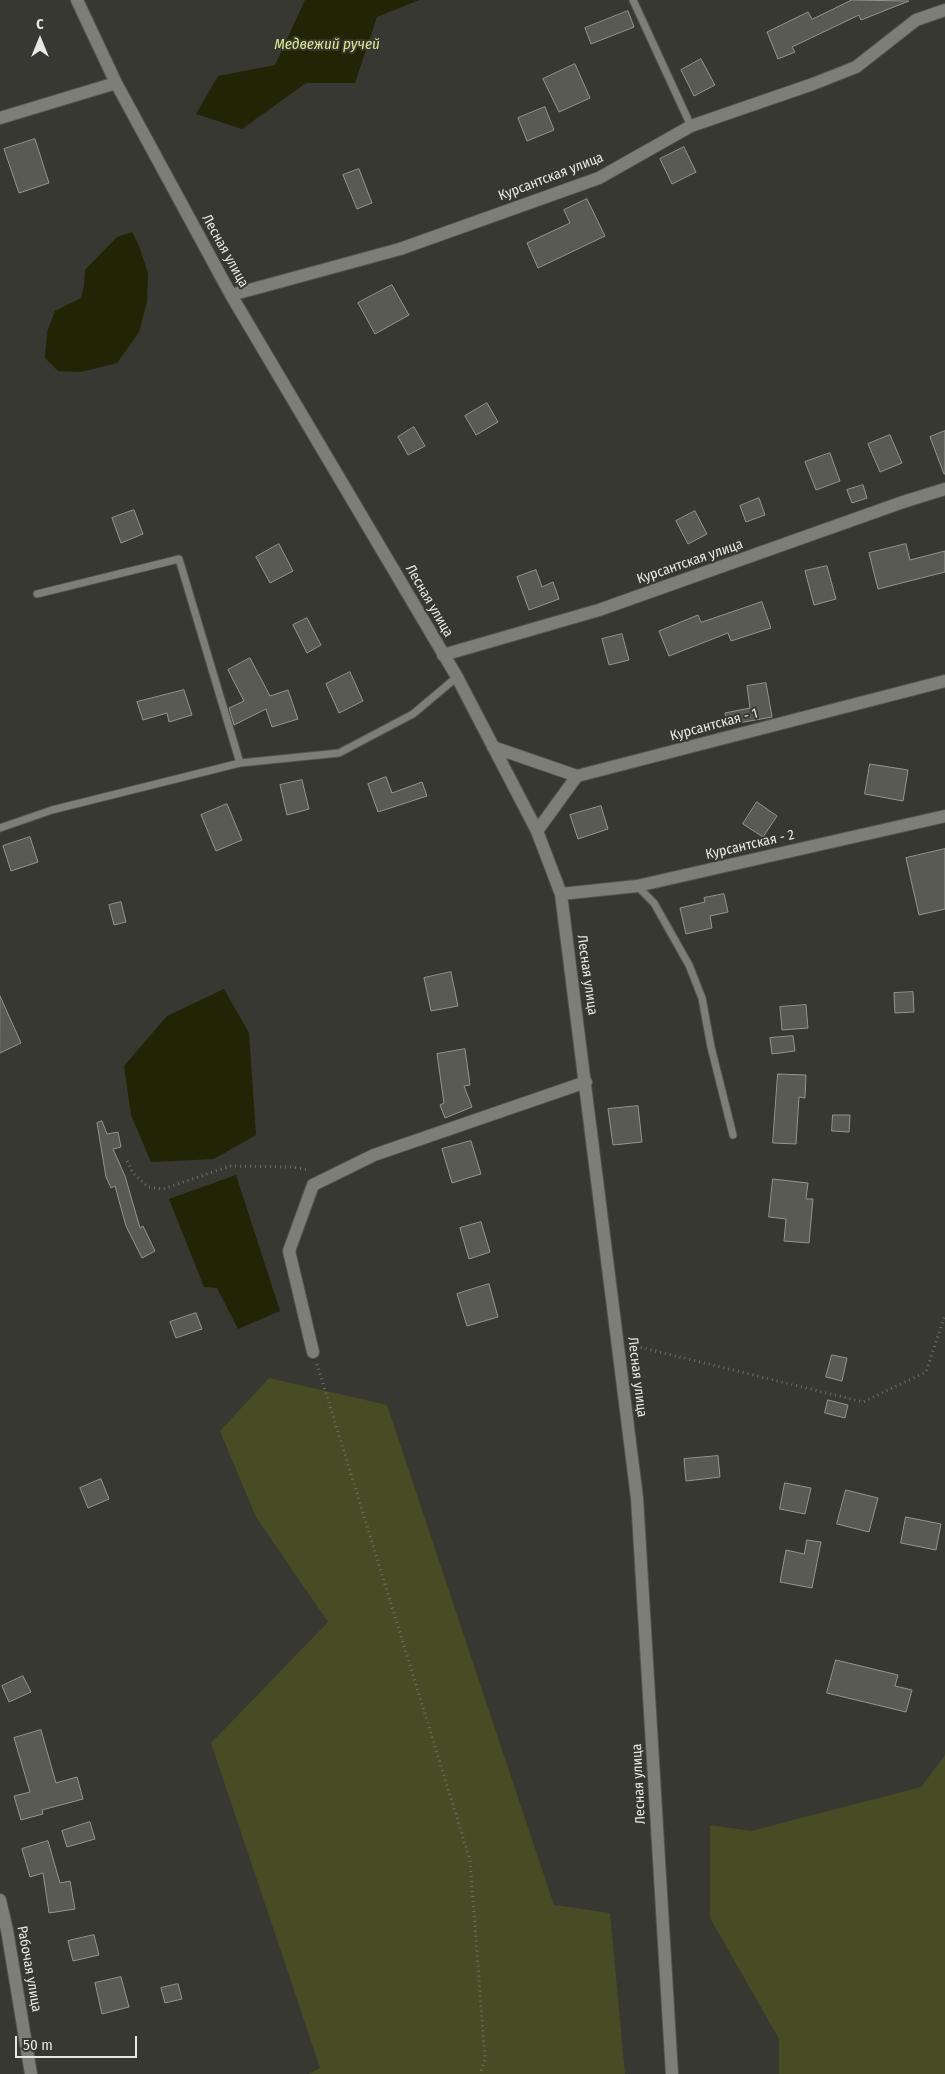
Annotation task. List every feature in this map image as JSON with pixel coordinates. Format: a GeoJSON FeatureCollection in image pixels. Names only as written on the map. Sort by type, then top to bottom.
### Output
{"type":"FeatureCollection","features":[{"type":"Feature","properties":{"kind":"street","name":"Лесная улица"},"geometry":{"type":"LineString","coordinates":[[77,0],[116,83],[232,295],[457,677],[537,831],[561,894],[637,1498],[672,2074]]}},
{"type":"Feature","properties":{"kind":"street","name":"Курсантская улица"},"geometry":{"type":"LineString","coordinates":[[232,295],[400,250],[599,178],[692,126],[856,67],[916,20],[945,10]]}},
{"type":"Feature","properties":{"kind":"street"},"geometry":{"type":"LineString","coordinates":[[0,118],[116,83]]}},
{"type":"Feature","properties":{"kind":"street","name":"Курсантская улица"},"geometry":{"type":"LineString","coordinates":[[443,654],[599,610],[903,502],[945,489]]}},
{"type":"Feature","properties":{"kind":"street","name":"Курсантская - 1"},"geometry":{"type":"LineString","coordinates":[[577,776],[945,681]]}},
{"type":"Feature","properties":{"kind":"street"},"geometry":{"type":"LineString","coordinates":[[493,746],[577,776],[537,831]]}},
{"type":"Feature","properties":{"kind":"street","name":"Курсантская - 2"},"geometry":{"type":"LineString","coordinates":[[561,894],[637,886],[945,816]]}},
{"type":"Feature","properties":{"kind":"street"},"geometry":{"type":"LineString","coordinates":[[313,1352],[289,1251],[313,1185],[374,1155],[586,1082]]}},
{"type":"Feature","properties":{"kind":"street","name":"Рабочая улица"},"geometry":{"type":"LineString","coordinates":[[0,1900],[7,1930],[31,2074]]}},
{"type":"Feature","properties":{"kind":"lane"},"geometry":{"type":"LineString","coordinates":[[633,0],[692,126]]}},
{"type":"Feature","properties":{"kind":"lane"},"geometry":{"type":"LineString","coordinates":[[37,594],[179,559],[240,763]]}},
{"type":"Feature","properties":{"kind":"lane"},"geometry":{"type":"LineString","coordinates":[[0,828],[52,810],[240,763],[339,753],[413,714],[457,677]]}},
{"type":"Feature","properties":{"kind":"lane"},"geometry":{"type":"LineString","coordinates":[[637,886],[654,903],[688,965],[702,998],[711,1047],[733,1135]]}},
{"type":"Feature","properties":{"kind":"path"},"geometry":{"type":"LineString","coordinates":[[126,1161],[133,1173],[148,1188],[163,1189],[230,1166],[292,1167],[336,1174]]}},
{"type":"Feature","properties":{"kind":"path"},"geometry":{"type":"LineString","coordinates":[[618,1341],[863,1402],[926,1372],[945,1315]]}},
{"type":"Feature","properties":{"kind":"path"},"geometry":{"type":"LineString","coordinates":[[313,1352],[470,1860],[485,2059],[480,2074]]}},
{"type":"Feature","properties":{"kind":"shaded area"},"geometry":{"type":"Polygon","coordinates":[[[269,1378],[387,1405],[554,1905],[610,1913],[625,2074],[308,2074],[320,2068],[211,1743],[328,1622],[256,1517],[220,1431],[269,1378]]]}},
{"type":"Feature","properties":{"kind":"shaded area"},"geometry":{"type":"Polygon","coordinates":[[[945,1755],[945,2074],[779,2074],[779,2039],[710,1918],[710,1825],[751,1831],[921,1787],[945,1755]]]}},
{"type":"Feature","properties":{"kind":"water","name":"Медвежий ручей"},"geometry":{"type":"Polygon","coordinates":[[[305,0],[419,0],[377,17],[355,83],[306,83],[242,129],[196,114],[218,76],[275,65],[305,0]]]}},
{"type":"Feature","properties":{"kind":"water"},"geometry":{"type":"Polygon","coordinates":[[[132,232],[148,273],[147,302],[139,332],[117,363],[81,372],[58,371],[45,358],[47,332],[55,311],[81,298],[85,270],[117,237],[132,232]]]}},
{"type":"Feature","properties":{"kind":"water"},"geometry":{"type":"Polygon","coordinates":[[[224,989],[249,1033],[256,1135],[214,1159],[151,1162],[131,1115],[124,1066],[167,1016],[224,989]]]}},
{"type":"Feature","properties":{"kind":"water"},"geometry":{"type":"Polygon","coordinates":[[[236,1175],[280,1311],[238,1329],[217,1288],[204,1287],[169,1199],[236,1175]]]}},
{"type":"Feature","properties":{"kind":"building"},"geometry":{"type":"Polygon","coordinates":[[[852,0],[909,1],[861,20],[859,15],[792,47],[795,52],[778,59],[767,32],[808,12],[812,19],[852,0]]]}},
{"type":"Feature","properties":{"kind":"building"},"geometry":{"type":"Polygon","coordinates":[[[628,11],[634,27],[591,44],[585,28],[628,11]]]}},
{"type":"Feature","properties":{"kind":"building"},"geometry":{"type":"Polygon","coordinates":[[[701,59],[715,85],[694,96],[681,70],[701,59]]]}},
{"type":"Feature","properties":{"kind":"building"},"geometry":{"type":"Polygon","coordinates":[[[575,64],[590,98],[559,112],[543,79],[575,64]]]}},
{"type":"Feature","properties":{"kind":"building"},"geometry":{"type":"Polygon","coordinates":[[[545,107],[554,130],[527,141],[518,118],[545,107]]]}},
{"type":"Feature","properties":{"kind":"building"},"geometry":{"type":"Polygon","coordinates":[[[35,139],[49,183],[19,193],[4,149],[35,139]]]}},
{"type":"Feature","properties":{"kind":"building"},"geometry":{"type":"Polygon","coordinates":[[[684,147],[696,172],[672,184],[660,159],[684,147]]]}},
{"type":"Feature","properties":{"kind":"building"},"geometry":{"type":"Polygon","coordinates":[[[359,169],[372,203],[357,209],[343,175],[359,169]]]}},
{"type":"Feature","properties":{"kind":"building"},"geometry":{"type":"Polygon","coordinates":[[[587,199],[605,236],[538,268],[527,243],[570,223],[564,210],[587,199]]]}},
{"type":"Feature","properties":{"kind":"building"},"geometry":{"type":"Polygon","coordinates":[[[392,285],[409,315],[375,334],[358,303],[392,285]]]}},
{"type":"Feature","properties":{"kind":"building"},"geometry":{"type":"Polygon","coordinates":[[[487,403],[498,422],[476,435],[465,416],[487,403]]]}},
{"type":"Feature","properties":{"kind":"building"},"geometry":{"type":"Polygon","coordinates":[[[414,427],[425,446],[408,455],[398,437],[414,427]]]}},
{"type":"Feature","properties":{"kind":"building"},"geometry":{"type":"Polygon","coordinates":[[[945,431],[945,474],[944,474],[930,437],[945,431]]]}},
{"type":"Feature","properties":{"kind":"building"},"geometry":{"type":"Polygon","coordinates":[[[890,435],[902,463],[880,472],[868,444],[890,435]]]}},
{"type":"Feature","properties":{"kind":"building"},"geometry":{"type":"Polygon","coordinates":[[[830,453],[840,481],[816,490],[805,462],[830,453]]]}},
{"type":"Feature","properties":{"kind":"building"},"geometry":{"type":"Polygon","coordinates":[[[863,485],[867,498],[852,503],[847,490],[863,485]]]}},
{"type":"Feature","properties":{"kind":"building"},"geometry":{"type":"Polygon","coordinates":[[[759,498],[765,515],[746,522],[740,506],[759,498]]]}},
{"type":"Feature","properties":{"kind":"building"},"geometry":{"type":"Polygon","coordinates":[[[134,510],[143,534],[121,543],[112,518],[134,510]]]}},
{"type":"Feature","properties":{"kind":"building"},"geometry":{"type":"Polygon","coordinates":[[[695,511],[707,534],[688,544],[676,521],[695,511]]]}},
{"type":"Feature","properties":{"kind":"building"},"geometry":{"type":"Polygon","coordinates":[[[279,544],[293,571],[270,583],[256,557],[279,544]]]}},
{"type":"Feature","properties":{"kind":"building"},"geometry":{"type":"Polygon","coordinates":[[[906,544],[910,560],[945,551],[945,572],[878,589],[869,553],[906,544]]]}},
{"type":"Feature","properties":{"kind":"building"},"geometry":{"type":"Polygon","coordinates":[[[827,566],[836,599],[814,605],[805,571],[827,566]]]}},
{"type":"Feature","properties":{"kind":"building"},"geometry":{"type":"Polygon","coordinates":[[[536,570],[542,587],[553,582],[559,599],[529,610],[517,577],[536,570]]]}},
{"type":"Feature","properties":{"kind":"building"},"geometry":{"type":"Polygon","coordinates":[[[762,602],[771,628],[731,641],[728,633],[669,656],[659,631],[698,615],[701,622],[762,602]]]}},
{"type":"Feature","properties":{"kind":"building"},"geometry":{"type":"Polygon","coordinates":[[[307,618],[321,645],[307,653],[293,625],[307,618]]]}},
{"type":"Feature","properties":{"kind":"building"},"geometry":{"type":"Polygon","coordinates":[[[622,634],[629,660],[609,665],[602,639],[622,634]]]}},
{"type":"Feature","properties":{"kind":"building"},"geometry":{"type":"Polygon","coordinates":[[[250,658],[270,696],[288,690],[298,719],[272,727],[266,709],[234,725],[229,708],[244,701],[228,670],[250,658]]]}},
{"type":"Feature","properties":{"kind":"building"},"geometry":{"type":"Polygon","coordinates":[[[350,672],[363,701],[339,713],[326,684],[350,672]]]}},
{"type":"Feature","properties":{"kind":"building"},"geometry":{"type":"Polygon","coordinates":[[[766,683],[772,717],[727,725],[725,713],[750,708],[747,686],[766,683]]]}},
{"type":"Feature","properties":{"kind":"building"},"geometry":{"type":"Polygon","coordinates":[[[184,690],[192,715],[169,722],[167,713],[143,720],[137,702],[184,690]]]}},
{"type":"Feature","properties":{"kind":"building"},"geometry":{"type":"Polygon","coordinates":[[[870,764],[908,770],[903,801],[865,794],[870,764]]]}},
{"type":"Feature","properties":{"kind":"building"},"geometry":{"type":"Polygon","coordinates":[[[386,777],[392,793],[422,782],[427,796],[378,812],[368,784],[386,777]]]}},
{"type":"Feature","properties":{"kind":"building"},"geometry":{"type":"Polygon","coordinates":[[[302,780],[309,809],[287,815],[280,785],[302,780]]]}},
{"type":"Feature","properties":{"kind":"building"},"geometry":{"type":"Polygon","coordinates":[[[757,802],[777,816],[763,837],[743,824],[757,802]]]}},
{"type":"Feature","properties":{"kind":"building"},"geometry":{"type":"Polygon","coordinates":[[[227,804],[242,840],[216,851],[201,815],[227,804]]]}},
{"type":"Feature","properties":{"kind":"building"},"geometry":{"type":"Polygon","coordinates":[[[601,806],[608,829],[578,839],[570,815],[601,806]]]}},
{"type":"Feature","properties":{"kind":"building"},"geometry":{"type":"Polygon","coordinates":[[[30,837],[38,862],[11,871],[3,846],[30,837]]]}},
{"type":"Feature","properties":{"kind":"building"},"geometry":{"type":"Polygon","coordinates":[[[945,849],[945,909],[919,915],[906,858],[945,849]]]}},
{"type":"Feature","properties":{"kind":"building"},"geometry":{"type":"Polygon","coordinates":[[[724,894],[728,912],[710,916],[712,928],[686,934],[680,908],[705,902],[704,898],[724,894]]]}},
{"type":"Feature","properties":{"kind":"building"},"geometry":{"type":"Polygon","coordinates":[[[121,902],[126,922],[114,925],[109,905],[121,902]]]}},
{"type":"Feature","properties":{"kind":"building"},"geometry":{"type":"Polygon","coordinates":[[[451,972],[458,1006],[431,1011],[424,978],[451,972]]]}},
{"type":"Feature","properties":{"kind":"building"},"geometry":{"type":"Polygon","coordinates":[[[913,992],[914,1012],[895,1013],[894,993],[913,992]]]}},
{"type":"Feature","properties":{"kind":"building"},"geometry":{"type":"Polygon","coordinates":[[[0,996],[21,1043],[0,1053],[0,996]]]}},
{"type":"Feature","properties":{"kind":"building"},"geometry":{"type":"Polygon","coordinates":[[[806,1005],[808,1028],[782,1030],[780,1007],[806,1005]]]}},
{"type":"Feature","properties":{"kind":"building"},"geometry":{"type":"Polygon","coordinates":[[[793,1036],[795,1051],[772,1054],[770,1038],[793,1036]]]}},
{"type":"Feature","properties":{"kind":"building"},"geometry":{"type":"Polygon","coordinates":[[[465,1049],[470,1085],[464,1086],[472,1107],[445,1118],[440,1105],[444,1103],[437,1054],[465,1049]]]}},
{"type":"Feature","properties":{"kind":"building"},"geometry":{"type":"Polygon","coordinates":[[[778,1074],[806,1075],[805,1098],[799,1097],[796,1144],[773,1143],[778,1074]]]}},
{"type":"Feature","properties":{"kind":"building"},"geometry":{"type":"Polygon","coordinates":[[[638,1106],[642,1142],[613,1145],[608,1109],[638,1106]]]}},
{"type":"Feature","properties":{"kind":"building"},"geometry":{"type":"Polygon","coordinates":[[[833,1115],[850,1115],[849,1132],[832,1131],[833,1115]]]}},
{"type":"Feature","properties":{"kind":"building"},"geometry":{"type":"Polygon","coordinates":[[[102,1121],[107,1134],[118,1132],[121,1147],[113,1149],[125,1176],[140,1228],[143,1226],[155,1251],[142,1258],[126,1226],[115,1186],[111,1188],[106,1177],[97,1123],[102,1121]]]}},
{"type":"Feature","properties":{"kind":"building"},"geometry":{"type":"Polygon","coordinates":[[[471,1141],[481,1174],[452,1183],[442,1149],[471,1141]]]}},
{"type":"Feature","properties":{"kind":"building"},"geometry":{"type":"Polygon","coordinates":[[[773,1179],[808,1183],[806,1199],[813,1199],[809,1243],[784,1241],[786,1219],[769,1217],[773,1179]]]}},
{"type":"Feature","properties":{"kind":"building"},"geometry":{"type":"Polygon","coordinates":[[[481,1222],[490,1252],[469,1259],[460,1228],[481,1222]]]}},
{"type":"Feature","properties":{"kind":"building"},"geometry":{"type":"Polygon","coordinates":[[[489,1284],[498,1317],[467,1326],[457,1294],[489,1284]]]}},
{"type":"Feature","properties":{"kind":"building"},"geometry":{"type":"Polygon","coordinates":[[[196,1313],[202,1329],[176,1338],[170,1322],[196,1313]]]}},
{"type":"Feature","properties":{"kind":"building"},"geometry":{"type":"Polygon","coordinates":[[[832,1355],[847,1358],[842,1381],[826,1377],[832,1355]]]}},
{"type":"Feature","properties":{"kind":"building"},"geometry":{"type":"Polygon","coordinates":[[[828,1400],[848,1405],[845,1418],[825,1413],[828,1400]]]}},
{"type":"Feature","properties":{"kind":"building"},"geometry":{"type":"Polygon","coordinates":[[[718,1456],[720,1477],[686,1481],[684,1459],[718,1456]]]}},
{"type":"Feature","properties":{"kind":"building"},"geometry":{"type":"Polygon","coordinates":[[[101,1479],[109,1499],[88,1508],[80,1488],[101,1479]]]}},
{"type":"Feature","properties":{"kind":"building"},"geometry":{"type":"Polygon","coordinates":[[[785,1483],[811,1488],[805,1514],[780,1509],[785,1483]]]}},
{"type":"Feature","properties":{"kind":"building"},"geometry":{"type":"Polygon","coordinates":[[[846,1490],[878,1498],[869,1532],[837,1524],[846,1490]]]}},
{"type":"Feature","properties":{"kind":"building"},"geometry":{"type":"Polygon","coordinates":[[[906,1517],[941,1524],[936,1550],[901,1543],[906,1517]]]}},
{"type":"Feature","properties":{"kind":"building"},"geometry":{"type":"Polygon","coordinates":[[[807,1540],[821,1542],[812,1588],[780,1582],[786,1550],[804,1554],[807,1540]]]}},
{"type":"Feature","properties":{"kind":"building"},"geometry":{"type":"Polygon","coordinates":[[[836,1660],[898,1675],[895,1686],[912,1690],[906,1712],[827,1693],[836,1660]]]}},
{"type":"Feature","properties":{"kind":"building"},"geometry":{"type":"Polygon","coordinates":[[[23,1676],[31,1692],[9,1702],[2,1686],[23,1676]]]}},
{"type":"Feature","properties":{"kind":"building"},"geometry":{"type":"Polygon","coordinates":[[[41,1730],[56,1783],[77,1777],[83,1799],[42,1810],[43,1814],[21,1820],[14,1796],[30,1792],[14,1738],[41,1730]]]}},
{"type":"Feature","properties":{"kind":"building"},"geometry":{"type":"Polygon","coordinates":[[[90,1822],[95,1839],[67,1847],[62,1831],[90,1822]]]}},
{"type":"Feature","properties":{"kind":"building"},"geometry":{"type":"Polygon","coordinates":[[[48,1841],[60,1883],[70,1881],[75,1909],[49,1913],[43,1873],[30,1877],[22,1849],[48,1841]]]}},
{"type":"Feature","properties":{"kind":"building"},"geometry":{"type":"Polygon","coordinates":[[[94,1935],[99,1955],[73,1961],[68,1941],[94,1935]]]}},
{"type":"Feature","properties":{"kind":"building"},"geometry":{"type":"Polygon","coordinates":[[[121,1977],[129,2007],[102,2014],[95,1983],[121,1977]]]}},
{"type":"Feature","properties":{"kind":"building"},"geometry":{"type":"Polygon","coordinates":[[[178,1984],[182,1999],[165,2003],[161,1988],[178,1984]]]}}]}
